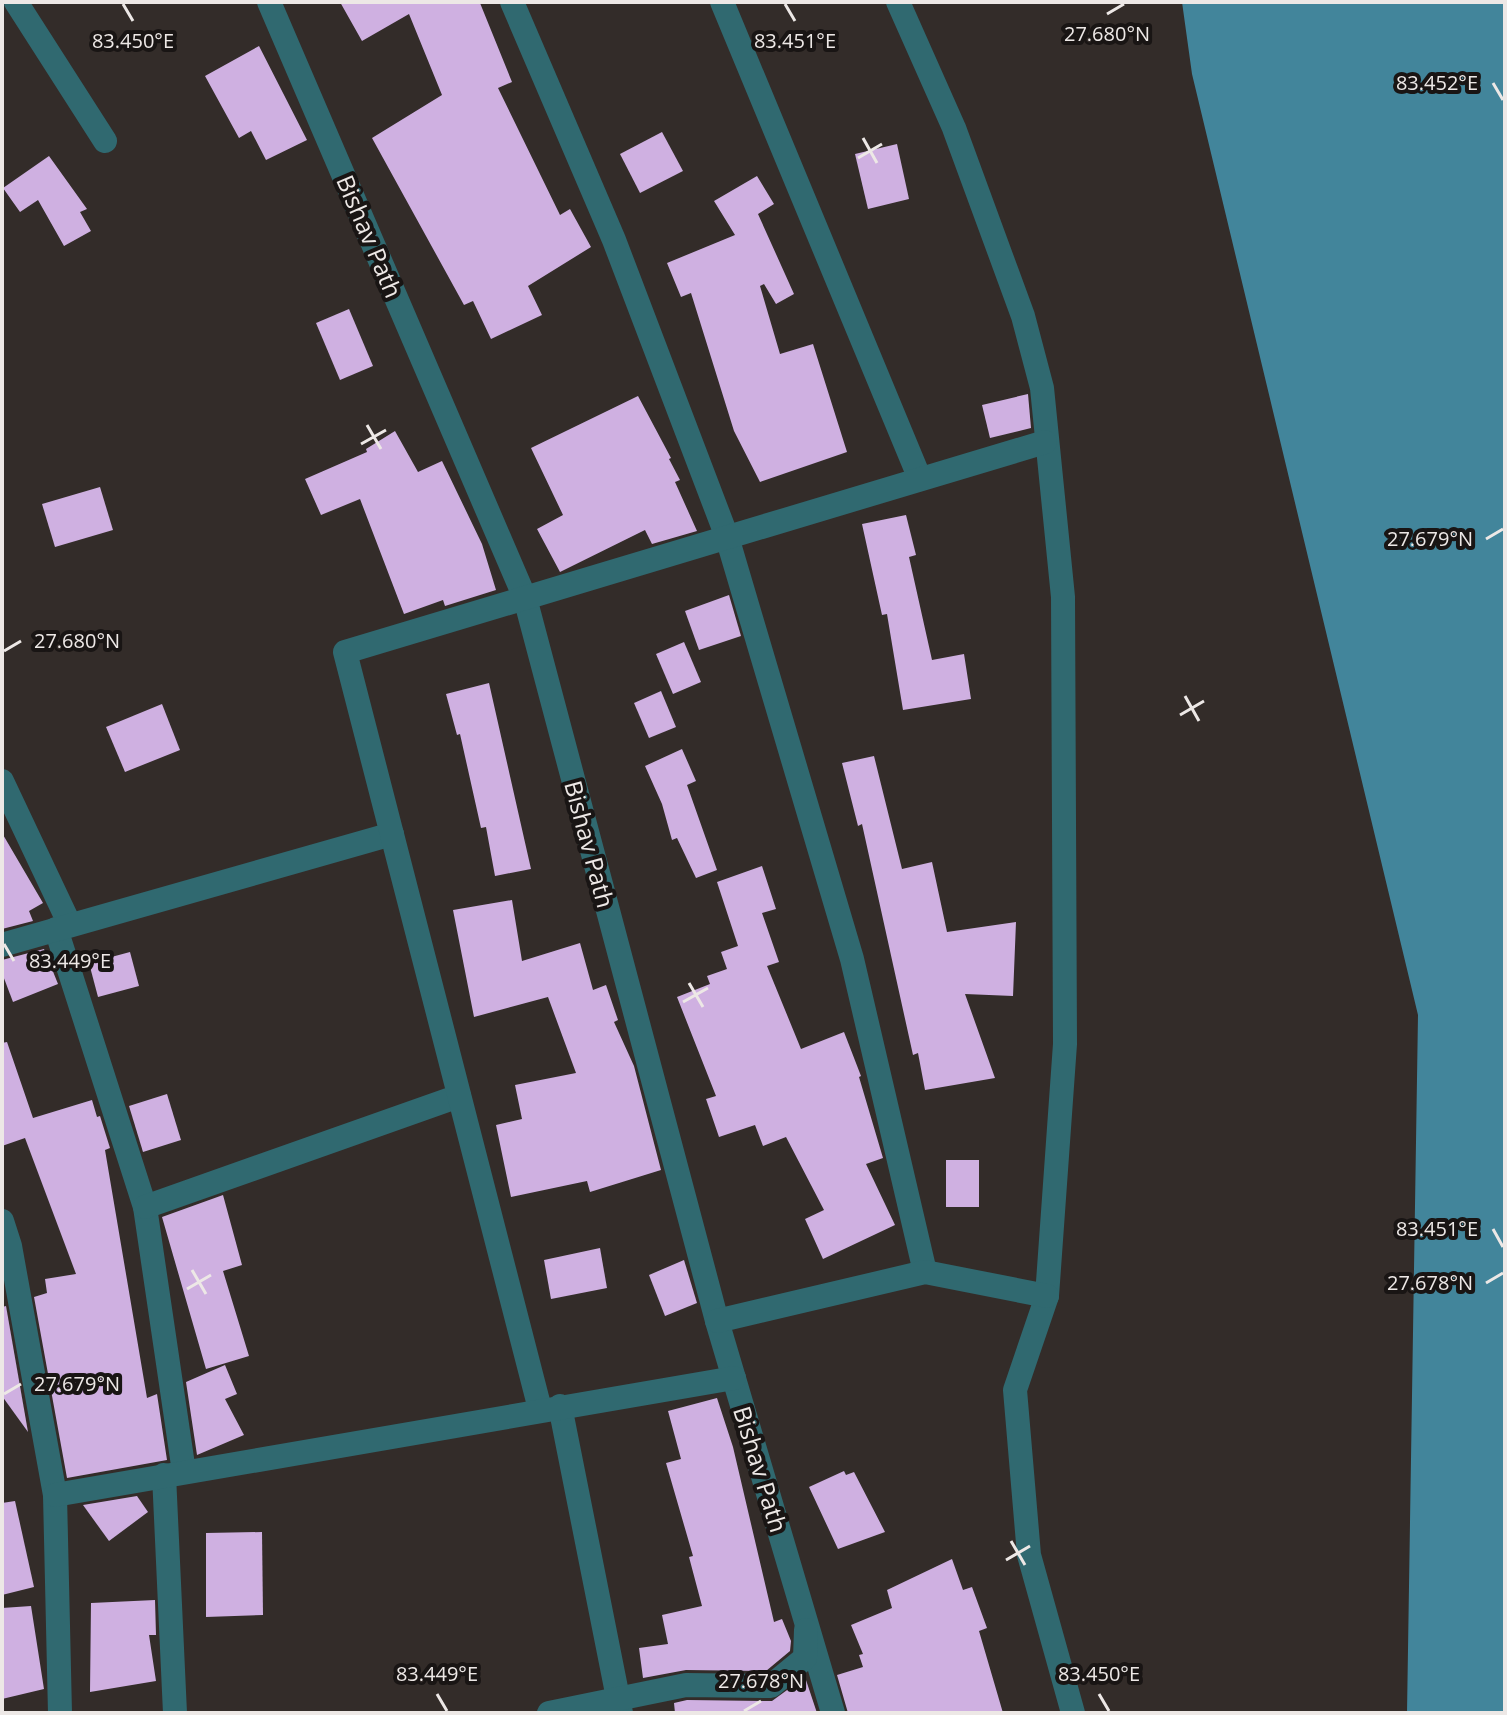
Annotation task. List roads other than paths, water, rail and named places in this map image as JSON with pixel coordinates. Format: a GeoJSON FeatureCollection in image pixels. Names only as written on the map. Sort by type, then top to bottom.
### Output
{"type":"FeatureCollection","features":[{"type":"Feature","properties":{"kind":"street"},"geometry":{"type":"LineString","coordinates":[[16,2],[105,141]]}},
{"type":"Feature","properties":{"kind":"street","name":"Bishav Path"},"geometry":{"type":"LineString","coordinates":[[269,2],[525,598],[717,1321],[833,1713]]}},
{"type":"Feature","properties":{"kind":"street"},"geometry":{"type":"LineString","coordinates":[[512,2],[614,240],[727,537],[852,959],[925,1272]]}},
{"type":"Feature","properties":{"kind":"street"},"geometry":{"type":"LineString","coordinates":[[722,2],[920,479]]}},
{"type":"Feature","properties":{"kind":"street"},"geometry":{"type":"LineString","coordinates":[[898,2],[954,128],[1023,316],[1042,388],[1045,442],[1063,597],[1065,1012],[1047,1296],[1015,1390],[1029,1555],[1073,1713]]}},
{"type":"Feature","properties":{"kind":"street"},"geometry":{"type":"LineString","coordinates":[[619,1706],[550,1407],[459,1096],[345,652],[1045,442]]}},
{"type":"Feature","properties":{"kind":"street"},"geometry":{"type":"LineString","coordinates":[[2,781],[63,927],[145,1207],[174,1474],[175,1713]]}},
{"type":"Feature","properties":{"kind":"street"},"geometry":{"type":"LineString","coordinates":[[2,945],[392,834]]}},
{"type":"Feature","properties":{"kind":"street"},"geometry":{"type":"LineString","coordinates":[[145,1207],[459,1096]]}},
{"type":"Feature","properties":{"kind":"street"},"geometry":{"type":"LineString","coordinates":[[2,1221],[10,1246],[55,1495],[60,1713]]}},
{"type":"Feature","properties":{"kind":"street"},"geometry":{"type":"LineString","coordinates":[[717,1321],[925,1272],[1047,1296]]}},
{"type":"Feature","properties":{"kind":"street"},"geometry":{"type":"LineString","coordinates":[[55,1495],[550,1407],[734,1378]]}},
{"type":"Feature","properties":{"kind":"street"},"geometry":{"type":"LineString","coordinates":[[549,1713],[619,1706],[686,1685],[771,1686],[805,1658],[806,1620]]}},
{"type":"Feature","properties":{"kind":"water"},"geometry":{"type":"Polygon","coordinates":[[[1182,2],[1505,2],[1505,1713],[1407,1713],[1418,1015],[1192,74],[1182,2]]]}}]}
